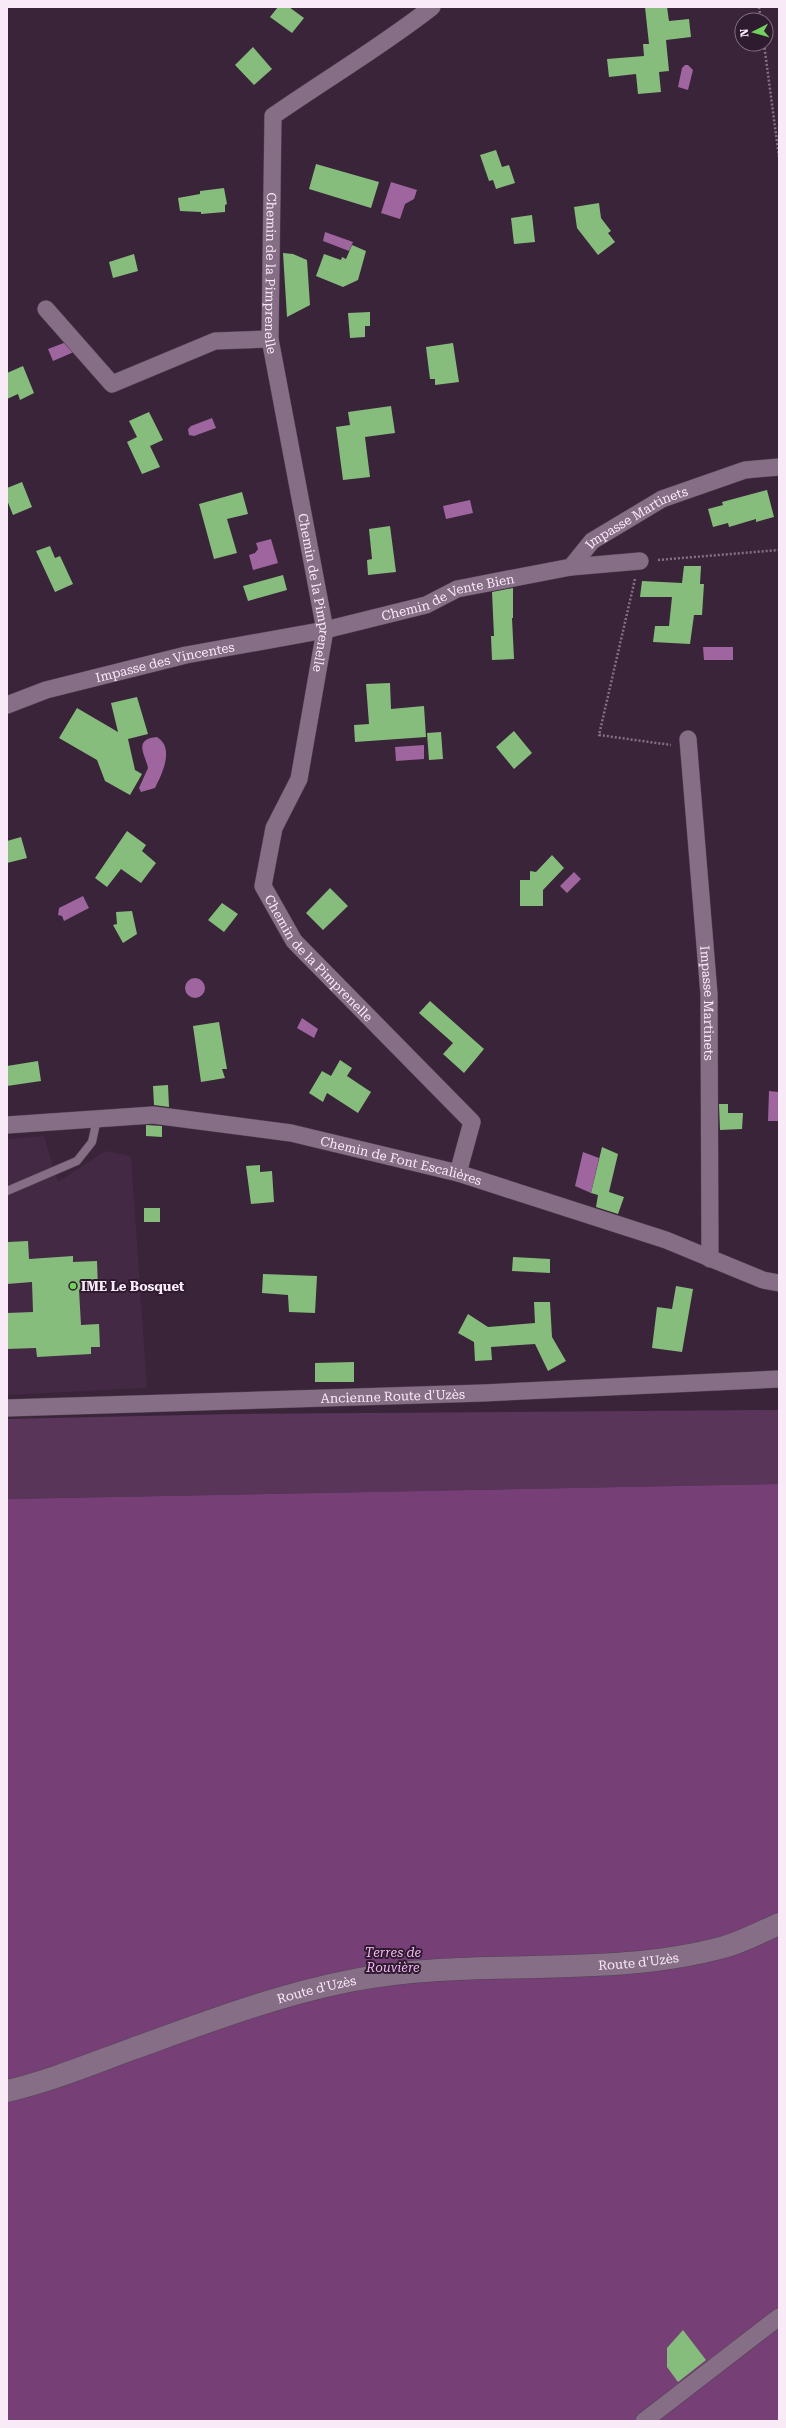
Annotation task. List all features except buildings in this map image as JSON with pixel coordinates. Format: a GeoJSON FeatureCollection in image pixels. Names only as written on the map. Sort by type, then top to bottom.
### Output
{"type":"FeatureCollection","features":[{"type":"Feature","properties":{"kind":"main road","name":"Route d'Uzès"},"geometry":{"type":"LineString","coordinates":[[7,2091],[40,2083],[235,2012],[290,1994],[352,1980],[415,1972],[606,1965],[666,1959],[725,1947],[779,1924]]}},
{"type":"Feature","properties":{"kind":"street","name":"Chemin de la Pimprenelle"},"geometry":{"type":"LineString","coordinates":[[432,7],[392,38],[273,116],[270,339],[325,630],[300,779],[274,828],[263,886],[294,942],[472,1122],[458,1173]]}},
{"type":"Feature","properties":{"kind":"street"},"geometry":{"type":"LineString","coordinates":[[46,309],[112,384],[215,341],[270,339]]}},
{"type":"Feature","properties":{"kind":"street","name":"Impasse Martinets"},"geometry":{"type":"LineString","coordinates":[[571,567],[592,541],[662,499],[745,470],[779,467]]}},
{"type":"Feature","properties":{"kind":"street","name":"Impasse Martinets"},"geometry":{"type":"LineString","coordinates":[[571,567],[640,561]]}},
{"type":"Feature","properties":{"kind":"street","name":"Chemin de Vente Bien"},"geometry":{"type":"LineString","coordinates":[[325,630],[426,605],[457,589],[571,567]]}},
{"type":"Feature","properties":{"kind":"street","name":"Impasse des Vincentes"},"geometry":{"type":"LineString","coordinates":[[7,705],[46,690],[186,655],[325,630]]}},
{"type":"Feature","properties":{"kind":"street","name":"Impasse Martinets"},"geometry":{"type":"LineString","coordinates":[[688,744],[709,994],[710,1259]]}},
{"type":"Feature","properties":{"kind":"street","name":"Chemin de Font Escalières"},"geometry":{"type":"LineString","coordinates":[[7,1125],[153,1115],[291,1133],[458,1173],[666,1240],[764,1280],[779,1283]]}},
{"type":"Feature","properties":{"kind":"street","name":"Ancienne Route d'Uzès"},"geometry":{"type":"LineString","coordinates":[[7,1408],[452,1394],[779,1379]]}},
{"type":"Feature","properties":{"kind":"street"},"geometry":{"type":"LineString","coordinates":[[644,2421],[779,2317]]}},
{"type":"Feature","properties":{"kind":"lane"},"geometry":{"type":"LineString","coordinates":[[7,1191],[77,1161],[92,1142],[97,1119]]}},
{"type":"Feature","properties":{"kind":"path"},"geometry":{"type":"LineString","coordinates":[[765,52],[779,156]]}},
{"type":"Feature","properties":{"kind":"path"},"geometry":{"type":"LineString","coordinates":[[688,744],[599,735],[640,561],[779,550]]}},
{"type":"Feature","properties":{"kind":"shaded area"},"geometry":{"type":"Polygon","coordinates":[[[685,65],[688,65],[693,70],[688,90],[678,87],[682,68],[685,65]]]}},
{"type":"Feature","properties":{"kind":"shaded area"},"geometry":{"type":"Polygon","coordinates":[[[391,182],[417,190],[414,199],[405,204],[400,219],[381,213],[391,182]]]}},
{"type":"Feature","properties":{"kind":"shaded area"},"geometry":{"type":"Polygon","coordinates":[[[325,232],[353,242],[349,251],[323,241],[325,232]]]}},
{"type":"Feature","properties":{"kind":"shaded area"},"geometry":{"type":"Polygon","coordinates":[[[69,341],[74,352],[53,361],[48,349],[69,341]]]}},
{"type":"Feature","properties":{"kind":"shaded area"},"geometry":{"type":"Polygon","coordinates":[[[212,418],[216,428],[194,436],[189,435],[188,429],[191,426],[212,418]]]}},
{"type":"Feature","properties":{"kind":"shaded area"},"geometry":{"type":"Polygon","coordinates":[[[470,500],[473,513],[446,519],[443,506],[470,500]]]}},
{"type":"Feature","properties":{"kind":"shaded area"},"geometry":{"type":"Polygon","coordinates":[[[271,539],[278,563],[253,570],[249,555],[255,553],[258,549],[256,543],[271,539]]]}},
{"type":"Feature","properties":{"kind":"shaded area"},"geometry":{"type":"Polygon","coordinates":[[[703,647],[733,647],[733,660],[704,660],[703,647]]]}},
{"type":"Feature","properties":{"kind":"shaded area"},"geometry":{"type":"Polygon","coordinates":[[[157,737],[162,742],[166,754],[161,776],[155,788],[141,792],[139,788],[148,768],[142,749],[143,745],[149,738],[157,737]]]}},
{"type":"Feature","properties":{"kind":"shaded area"},"geometry":{"type":"Polygon","coordinates":[[[424,745],[424,759],[396,761],[395,747],[424,745]]]}},
{"type":"Feature","properties":{"kind":"shaded area"},"geometry":{"type":"Polygon","coordinates":[[[574,872],[581,879],[567,893],[560,886],[574,872]]]}},
{"type":"Feature","properties":{"kind":"shaded area"},"geometry":{"type":"Polygon","coordinates":[[[83,896],[89,908],[64,921],[62,916],[58,915],[59,908],[83,896]]]}},
{"type":"Feature","properties":{"kind":"shaded area"},"geometry":{"type":"Polygon","coordinates":[[[195,978],[202,981],[205,988],[202,995],[195,998],[188,995],[185,988],[188,981],[195,978]]]}},
{"type":"Feature","properties":{"kind":"shaded area"},"geometry":{"type":"Polygon","coordinates":[[[302,1018],[318,1029],[314,1038],[297,1028],[302,1018]]]}},
{"type":"Feature","properties":{"kind":"shaded area"},"geometry":{"type":"Polygon","coordinates":[[[769,1091],[779,1092],[779,1121],[768,1121],[769,1091]]]}},
{"type":"Feature","properties":{"kind":"shaded area","name":"IME Le Bosquet"},"geometry":{"type":"Polygon","coordinates":[[[44,1136],[58,1182],[105,1151],[131,1156],[147,1388],[7,1395],[7,1139],[44,1136]]]}},
{"type":"Feature","properties":{"kind":"shaded area"},"geometry":{"type":"Polygon","coordinates":[[[583,1152],[599,1158],[591,1193],[575,1186],[583,1152]]]}},
{"type":"Feature","properties":{"kind":"shaded area"},"geometry":{"type":"Polygon","coordinates":[[[779,1410],[779,1484],[7,1499],[7,1419],[235,1414],[779,1410]]]}},
{"type":"Feature","properties":{"kind":"green space","name":"Terres de Rouvière"},"geometry":{"type":"Polygon","coordinates":[[[779,1484],[779,2421],[7,2421],[7,1499],[779,1484]]]}},
{"type":"Feature","properties":{"kind":"place","name":"IME Le Bosquet"},"geometry":{"type":"Point","coordinates":[73,1286]}}]}
